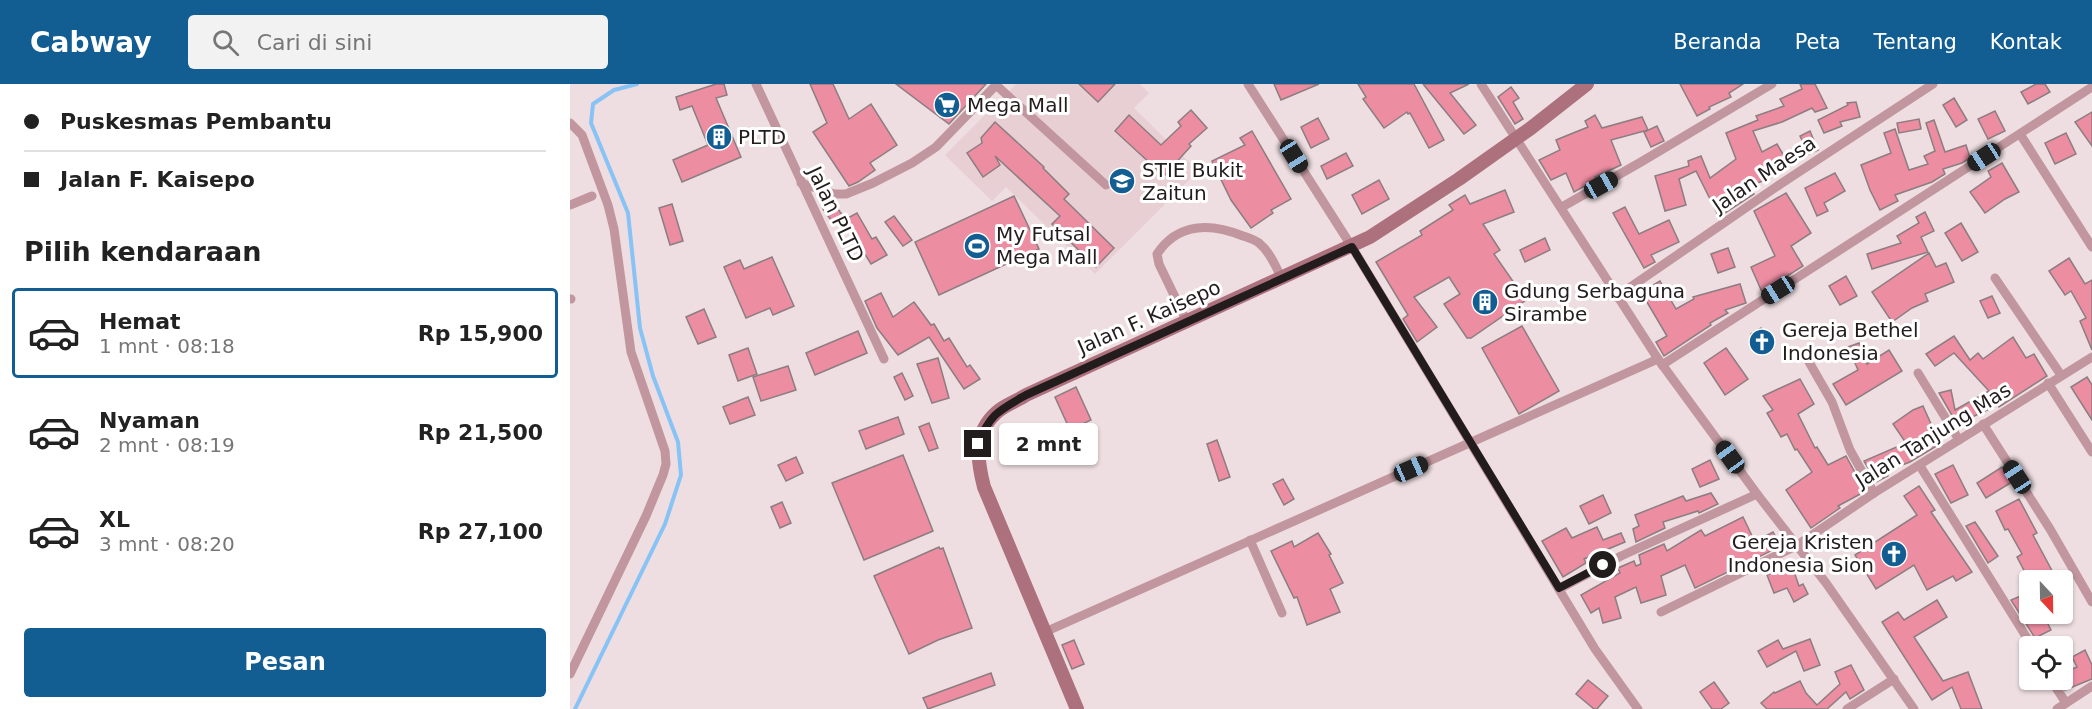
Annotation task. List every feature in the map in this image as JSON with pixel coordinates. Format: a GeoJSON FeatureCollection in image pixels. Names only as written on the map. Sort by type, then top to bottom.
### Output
{"type":"FeatureCollection","features":[{"type":"Feature","properties":{"kind":"street","name":"Jalan PLTD"},"geometry":{"type":"LineString","coordinates":[[756,84],[884,359]]}},
{"type":"Feature","properties":{"kind":"street"},"geometry":{"type":"LineString","coordinates":[[801,183],[834,194],[846,194],[912,164],[936,147],[996,84],[1106,185]]}},
{"type":"Feature","properties":{"kind":"street"},"geometry":{"type":"LineString","coordinates":[[1248,84],[1352,247],[1595,649],[1638,709]]}},
{"type":"Feature","properties":{"kind":"street"},"geometry":{"type":"LineString","coordinates":[[1481,84],[1562,207],[1616,297],[1660,362],[1914,709]]}},
{"type":"Feature","properties":{"kind":"street","name":"Jalan F. Kaisepo"},"geometry":{"type":"LineString","coordinates":[[1077,709],[984,487],[977,455],[978,444],[984,430],[997,412],[1026,395],[1352,247],[1459,179],[1516,139],[1587,84]]}},
{"type":"Feature","properties":{"kind":"street"},"geometry":{"type":"LineString","coordinates":[[1562,207],[1772,84]]}},
{"type":"Feature","properties":{"kind":"street","name":"Jalan Maesa"},"geometry":{"type":"LineString","coordinates":[[1616,297],[1782,183],[1933,84]]}},
{"type":"Feature","properties":{"kind":"street"},"geometry":{"type":"LineString","coordinates":[[1045,632],[1471,443],[1660,362],[2092,87]]}},
{"type":"Feature","properties":{"kind":"street"},"geometry":{"type":"LineString","coordinates":[[570,123],[582,135],[615,229],[631,352],[661,438],[666,464],[640,530],[570,674]]}},
{"type":"Feature","properties":{"kind":"street"},"geometry":{"type":"LineString","coordinates":[[2020,134],[2092,247]]}},
{"type":"Feature","properties":{"kind":"street"},"geometry":{"type":"LineString","coordinates":[[570,205],[592,196]]}},
{"type":"Feature","properties":{"kind":"street"},"geometry":{"type":"LineString","coordinates":[[1186,322],[1159,264],[1157,254],[1178,233],[1192,228],[1214,226],[1260,243],[1269,254],[1282,279]]}},
{"type":"Feature","properties":{"kind":"street"},"geometry":{"type":"LineString","coordinates":[[1995,278],[2061,375]]}},
{"type":"Feature","properties":{"kind":"street","name":"Jalan Tanjung Mas"},"geometry":{"type":"LineString","coordinates":[[1661,612],[1796,546],[1874,493],[2092,357]]}},
{"type":"Feature","properties":{"kind":"street"},"geometry":{"type":"LineString","coordinates":[[1809,362],[1832,402],[1850,450],[1874,493]]}},
{"type":"Feature","properties":{"kind":"street"},"geometry":{"type":"LineString","coordinates":[[1918,373],[1959,441]]}},
{"type":"Feature","properties":{"kind":"street"},"geometry":{"type":"LineString","coordinates":[[2048,383],[2092,452]]}},
{"type":"Feature","properties":{"kind":"street"},"geometry":{"type":"LineString","coordinates":[[1983,424],[2050,529],[2092,602]]}},
{"type":"Feature","properties":{"kind":"street"},"geometry":{"type":"LineString","coordinates":[[1920,466],[2026,636]]}},
{"type":"Feature","properties":{"kind":"street"},"geometry":{"type":"LineString","coordinates":[[1559,588],[1621,556],[1757,494]]}},
{"type":"Feature","properties":{"kind":"street"},"geometry":{"type":"LineString","coordinates":[[1251,540],[1282,613]]}},
{"type":"Feature","properties":{"kind":"street"},"geometry":{"type":"LineString","coordinates":[[1847,709],[1894,679]]}},
{"type":"Feature","properties":{"kind":"street"},"geometry":{"type":"LineString","coordinates":[[2056,709],[2092,686]]}},
{"type":"Feature","properties":{"kind":"street"},"geometry":{"type":"LineString","coordinates":[[2058,690],[2066,703]]}},
{"type":"Feature","properties":{"kind":"shaded area","name":"STIE Bukit Zaitun"},"geometry":{"type":"Polygon","coordinates":[[[1016,84],[1140,84],[1149,93],[1134,108],[1198,171],[1095,274],[1006,187],[992,201],[945,155],[1016,84]],[[1129,116],[1115,131],[1164,176],[1178,161],[1129,116]],[[995,123],[979,140],[1027,184],[995,123]],[[1070,206],[1052,224],[1096,267],[1070,206]]]}},
{"type":"Feature","properties":{"kind":"building"},"geometry":{"type":"Polygon","coordinates":[[[716,84],[724,84],[727,95],[716,98],[741,157],[682,182],[673,160],[708,145],[692,106],[680,110],[676,97],[716,84]]]}},
{"type":"Feature","properties":{"kind":"building"},"geometry":{"type":"Polygon","coordinates":[[[810,84],[833,84],[849,119],[871,104],[897,145],[870,163],[875,170],[849,186],[813,132],[827,123],[810,84]]]}},
{"type":"Feature","properties":{"kind":"building","name":"Mega Mall"},"geometry":{"type":"Polygon","coordinates":[[[896,84],[986,84],[949,124],[896,84]]]}},
{"type":"Feature","properties":{"kind":"building"},"geometry":{"type":"Polygon","coordinates":[[[1079,84],[1115,84],[1098,102],[1079,84]]]}},
{"type":"Feature","properties":{"kind":"building"},"geometry":{"type":"Polygon","coordinates":[[[1274,84],[1319,84],[1281,100],[1274,84]]]}},
{"type":"Feature","properties":{"kind":"building"},"geometry":{"type":"Polygon","coordinates":[[[1358,84],[1414,84],[1444,140],[1429,148],[1410,113],[1407,112],[1384,128],[1363,99],[1366,97],[1358,84]]]}},
{"type":"Feature","properties":{"kind":"building"},"geometry":{"type":"Polygon","coordinates":[[[1423,84],[1469,84],[1450,93],[1476,125],[1464,134],[1423,84]]]}},
{"type":"Feature","properties":{"kind":"building"},"geometry":{"type":"Polygon","coordinates":[[[1680,84],[1743,84],[1729,93],[1731,97],[1709,107],[1710,109],[1697,116],[1680,84]]]}},
{"type":"Feature","properties":{"kind":"building"},"geometry":{"type":"Polygon","coordinates":[[[1800,84],[1815,84],[1827,108],[1815,112],[1812,108],[1782,122],[1753,131],[1762,152],[1777,144],[1790,166],[1766,180],[1748,186],[1754,194],[1719,217],[1696,171],[1679,179],[1686,205],[1665,211],[1655,176],[1689,166],[1688,161],[1701,156],[1710,178],[1736,159],[1726,133],[1758,120],[1756,116],[1784,106],[1780,99],[1802,89],[1800,84]]]}},
{"type":"Feature","properties":{"kind":"building"},"geometry":{"type":"Polygon","coordinates":[[[2036,84],[2045,84],[2050,92],[2028,104],[2021,92],[2036,84]]]}},
{"type":"Feature","properties":{"kind":"building"},"geometry":{"type":"Polygon","coordinates":[[[1511,87],[1519,98],[1513,102],[1523,119],[1515,124],[1498,97],[1511,87]]]}},
{"type":"Feature","properties":{"kind":"building"},"geometry":{"type":"Polygon","coordinates":[[[1954,98],[1967,120],[1956,127],[1943,105],[1954,98]]]}},
{"type":"Feature","properties":{"kind":"building"},"geometry":{"type":"Polygon","coordinates":[[[1856,102],[1860,117],[1840,122],[1842,126],[1824,133],[1818,120],[1848,105],[1847,103],[1856,102]]]}},
{"type":"Feature","properties":{"kind":"building"},"geometry":{"type":"Polygon","coordinates":[[[1191,110],[1207,128],[1189,144],[1191,146],[1164,176],[1115,131],[1129,115],[1161,145],[1181,126],[1178,122],[1191,110]]]}},
{"type":"Feature","properties":{"kind":"building"},"geometry":{"type":"Polygon","coordinates":[[[1995,111],[2005,131],[1988,139],[1978,119],[1995,111]]]}},
{"type":"Feature","properties":{"kind":"building"},"geometry":{"type":"Polygon","coordinates":[[[2092,112],[2092,146],[2075,122],[2092,112]]]}},
{"type":"Feature","properties":{"kind":"building"},"geometry":{"type":"Polygon","coordinates":[[[1595,115],[1602,128],[1642,117],[1648,130],[1611,140],[1621,165],[1595,177],[1596,180],[1574,192],[1566,173],[1551,180],[1539,160],[1560,150],[1556,140],[1588,127],[1585,121],[1595,115]]]}},
{"type":"Feature","properties":{"kind":"building"},"geometry":{"type":"Polygon","coordinates":[[[1318,118],[1329,139],[1311,148],[1301,127],[1318,118]]]}},
{"type":"Feature","properties":{"kind":"building"},"geometry":{"type":"Polygon","coordinates":[[[1919,119],[1921,129],[1899,133],[1897,123],[1919,119]]]}},
{"type":"Feature","properties":{"kind":"building"},"geometry":{"type":"Polygon","coordinates":[[[1934,120],[1945,152],[1966,145],[1970,158],[1943,169],[1945,174],[1932,182],[1895,195],[1898,201],[1880,210],[1861,165],[1891,153],[1884,133],[1895,129],[1909,170],[1928,164],[1924,156],[1935,151],[1926,123],[1934,120]]]}},
{"type":"Feature","properties":{"kind":"building"},"geometry":{"type":"Polygon","coordinates":[[[995,122],[1044,167],[1069,194],[1064,199],[1114,248],[1096,267],[1052,224],[1060,216],[995,156],[1000,165],[983,177],[967,153],[982,143],[981,138],[995,122]]]}},
{"type":"Feature","properties":{"kind":"building"},"geometry":{"type":"Polygon","coordinates":[[[1657,126],[1664,141],[1651,147],[1644,132],[1657,126]]]}},
{"type":"Feature","properties":{"kind":"building"},"geometry":{"type":"Polygon","coordinates":[[[1252,131],[1291,199],[1271,210],[1273,213],[1251,228],[1231,200],[1212,161],[1245,145],[1240,138],[1252,131]]]}},
{"type":"Feature","properties":{"kind":"building"},"geometry":{"type":"Polygon","coordinates":[[[1810,131],[1818,150],[1809,154],[1800,136],[1810,131]]]}},
{"type":"Feature","properties":{"kind":"building"},"geometry":{"type":"Polygon","coordinates":[[[2066,133],[2076,154],[2055,164],[2045,143],[2066,133]]]}},
{"type":"Feature","properties":{"kind":"building"},"geometry":{"type":"Polygon","coordinates":[[[1346,153],[1353,166],[1327,179],[1321,166],[1346,153]]]}},
{"type":"Feature","properties":{"kind":"building"},"geometry":{"type":"Polygon","coordinates":[[[2002,163],[2019,192],[1985,213],[1970,192],[1991,177],[1988,171],[2002,163]]]}},
{"type":"Feature","properties":{"kind":"building"},"geometry":{"type":"Polygon","coordinates":[[[1835,173],[1845,191],[1824,203],[1828,211],[1817,216],[1805,188],[1835,173]]]}},
{"type":"Feature","properties":{"kind":"building"},"geometry":{"type":"Polygon","coordinates":[[[1379,180],[1389,199],[1362,214],[1352,195],[1379,180]]]}},
{"type":"Feature","properties":{"kind":"building"},"geometry":{"type":"Polygon","coordinates":[[[1505,190],[1514,212],[1483,224],[1500,250],[1494,254],[1526,300],[1471,338],[1467,338],[1444,304],[1460,294],[1449,277],[1414,297],[1437,327],[1417,342],[1403,319],[1408,315],[1376,262],[1422,235],[1420,231],[1453,210],[1449,205],[1465,195],[1470,204],[1505,190]]]}},
{"type":"Feature","properties":{"kind":"building"},"geometry":{"type":"Polygon","coordinates":[[[1786,193],[1811,233],[1791,246],[1803,266],[1762,292],[1751,267],[1775,256],[1754,211],[1786,193]]]}},
{"type":"Feature","properties":{"kind":"building","name":"My Futsal Mega Mall"},"geometry":{"type":"Polygon","coordinates":[[[1014,196],[1039,249],[939,295],[915,242],[1014,196]]]}},
{"type":"Feature","properties":{"kind":"building"},"geometry":{"type":"Polygon","coordinates":[[[833,202],[843,216],[833,223],[823,209],[833,202]]]}},
{"type":"Feature","properties":{"kind":"building"},"geometry":{"type":"Polygon","coordinates":[[[672,204],[683,241],[670,245],[659,208],[672,204]]]}},
{"type":"Feature","properties":{"kind":"building"},"geometry":{"type":"Polygon","coordinates":[[[1625,207],[1639,234],[1669,220],[1679,242],[1651,255],[1655,262],[1644,268],[1613,213],[1625,207]]]}},
{"type":"Feature","properties":{"kind":"building"},"geometry":{"type":"Polygon","coordinates":[[[1925,212],[1934,231],[1921,237],[1928,252],[1872,269],[1867,254],[1901,243],[1897,236],[1919,223],[1916,217],[1925,212]]]}},
{"type":"Feature","properties":{"kind":"building"},"geometry":{"type":"Polygon","coordinates":[[[857,213],[872,239],[876,237],[887,255],[871,264],[844,220],[857,213]]]}},
{"type":"Feature","properties":{"kind":"building"},"geometry":{"type":"Polygon","coordinates":[[[894,216],[912,240],[903,246],[885,222],[894,216]]]}},
{"type":"Feature","properties":{"kind":"building"},"geometry":{"type":"Polygon","coordinates":[[[1961,223],[1978,252],[1962,261],[1945,233],[1961,223]]]}},
{"type":"Feature","properties":{"kind":"building"},"geometry":{"type":"Polygon","coordinates":[[[1545,238],[1550,250],[1525,262],[1520,250],[1545,238]]]}},
{"type":"Feature","properties":{"kind":"building"},"geometry":{"type":"Polygon","coordinates":[[[1728,248],[1735,267],[1718,273],[1711,254],[1728,248]]]}},
{"type":"Feature","properties":{"kind":"building"},"geometry":{"type":"Polygon","coordinates":[[[1929,253],[1936,267],[1946,263],[1954,282],[1925,294],[1928,301],[1912,308],[1892,322],[1872,292],[1929,253]]]}},
{"type":"Feature","properties":{"kind":"building"},"geometry":{"type":"Polygon","coordinates":[[[772,257],[794,306],[773,315],[770,308],[746,318],[724,267],[740,260],[744,269],[772,257]]]}},
{"type":"Feature","properties":{"kind":"building"},"geometry":{"type":"Polygon","coordinates":[[[2069,258],[2085,284],[2092,280],[2092,350],[2080,321],[2086,318],[2071,291],[2065,295],[2049,271],[2069,258]]]}},
{"type":"Feature","properties":{"kind":"building"},"geometry":{"type":"Polygon","coordinates":[[[1846,276],[1857,296],[1840,305],[1829,286],[1846,276]]]}},
{"type":"Feature","properties":{"kind":"building"},"geometry":{"type":"Polygon","coordinates":[[[1660,281],[1676,309],[1694,299],[1693,297],[1740,284],[1746,303],[1725,310],[1728,313],[1664,356],[1656,342],[1667,336],[1641,292],[1660,281]]]}},
{"type":"Feature","properties":{"kind":"building"},"geometry":{"type":"Polygon","coordinates":[[[881,293],[893,317],[914,302],[931,325],[934,324],[944,341],[949,338],[967,367],[970,365],[980,379],[964,389],[929,337],[898,355],[877,328],[865,301],[881,293]]]}},
{"type":"Feature","properties":{"kind":"building"},"geometry":{"type":"Polygon","coordinates":[[[1992,296],[2000,313],[1988,318],[1980,301],[1992,296]]]}},
{"type":"Feature","properties":{"kind":"building"},"geometry":{"type":"Polygon","coordinates":[[[704,309],[716,337],[698,344],[686,317],[704,309]]]}},
{"type":"Feature","properties":{"kind":"building"},"geometry":{"type":"Polygon","coordinates":[[[1522,326],[1559,391],[1519,414],[1482,348],[1522,326]]]}},
{"type":"Feature","properties":{"kind":"building","name":"Gereja Bethel Indonesia"},"geometry":{"type":"Polygon","coordinates":[[[1761,328],[1773,349],[1763,355],[1751,334],[1761,328]]]}},
{"type":"Feature","properties":{"kind":"building"},"geometry":{"type":"Polygon","coordinates":[[[858,331],[867,353],[815,375],[806,353],[858,331]]]}},
{"type":"Feature","properties":{"kind":"building"},"geometry":{"type":"Polygon","coordinates":[[[1954,336],[1970,360],[1978,353],[1983,359],[2013,337],[2026,358],[2034,354],[2047,376],[1999,407],[1998,405],[1957,424],[1939,393],[1951,390],[1955,410],[1989,391],[1954,353],[1935,366],[1926,354],[1954,336]]]}},
{"type":"Feature","properties":{"kind":"building"},"geometry":{"type":"Polygon","coordinates":[[[1859,343],[1867,364],[1889,350],[1902,371],[1846,405],[1833,384],[1858,370],[1848,347],[1859,343]]]}},
{"type":"Feature","properties":{"kind":"building"},"geometry":{"type":"Polygon","coordinates":[[[748,348],[757,374],[738,381],[729,355],[748,348]]]}},
{"type":"Feature","properties":{"kind":"building"},"geometry":{"type":"Polygon","coordinates":[[[1726,348],[1748,379],[1725,395],[1704,363],[1726,348]]]}},
{"type":"Feature","properties":{"kind":"building"},"geometry":{"type":"Polygon","coordinates":[[[938,358],[949,398],[932,403],[917,364],[938,358]]]}},
{"type":"Feature","properties":{"kind":"building"},"geometry":{"type":"Polygon","coordinates":[[[788,366],[796,390],[761,401],[753,377],[788,366]]]}},
{"type":"Feature","properties":{"kind":"building"},"geometry":{"type":"Polygon","coordinates":[[[902,373],[913,396],[905,400],[894,377],[902,373]]]}},
{"type":"Feature","properties":{"kind":"building"},"geometry":{"type":"Polygon","coordinates":[[[2087,377],[2092,385],[2092,420],[2071,387],[2087,377]]]}},
{"type":"Feature","properties":{"kind":"building"},"geometry":{"type":"Polygon","coordinates":[[[1800,379],[1814,404],[1798,414],[1815,448],[1817,447],[1828,465],[1846,456],[1864,489],[1864,492],[1838,506],[1840,508],[1811,528],[1786,490],[1812,472],[1797,449],[1795,450],[1787,434],[1781,437],[1767,413],[1773,410],[1763,396],[1800,379]]]}},
{"type":"Feature","properties":{"kind":"building"},"geometry":{"type":"Polygon","coordinates":[[[1076,387],[1091,420],[1070,430],[1055,397],[1076,387]]]}},
{"type":"Feature","properties":{"kind":"building"},"geometry":{"type":"Polygon","coordinates":[[[748,397],[755,415],[730,424],[723,407],[748,397]]]}},
{"type":"Feature","properties":{"kind":"building"},"geometry":{"type":"Polygon","coordinates":[[[1923,406],[1940,444],[1910,462],[1886,471],[1888,476],[1876,482],[1864,461],[1906,443],[1893,424],[1923,406]]]}},
{"type":"Feature","properties":{"kind":"building"},"geometry":{"type":"Polygon","coordinates":[[[898,417],[904,434],[866,449],[859,431],[898,417]]]}},
{"type":"Feature","properties":{"kind":"building"},"geometry":{"type":"Polygon","coordinates":[[[929,423],[938,448],[929,451],[919,427],[929,423]]]}},
{"type":"Feature","properties":{"kind":"building"},"geometry":{"type":"Polygon","coordinates":[[[1217,440],[1230,477],[1219,481],[1207,444],[1217,440]]]}},
{"type":"Feature","properties":{"kind":"building"},"geometry":{"type":"Polygon","coordinates":[[[903,455],[933,531],[864,560],[832,483],[903,455]]]}},
{"type":"Feature","properties":{"kind":"building"},"geometry":{"type":"Polygon","coordinates":[[[796,457],[803,473],[786,481],[778,465],[796,457]]]}},
{"type":"Feature","properties":{"kind":"building"},"geometry":{"type":"Polygon","coordinates":[[[1710,460],[1719,479],[1700,487],[1692,469],[1710,460]]]}},
{"type":"Feature","properties":{"kind":"building"},"geometry":{"type":"Polygon","coordinates":[[[1953,465],[1968,495],[1951,503],[1935,474],[1953,465]]]}},
{"type":"Feature","properties":{"kind":"building"},"geometry":{"type":"Polygon","coordinates":[[[2002,467],[2012,482],[1986,498],[1977,483],[2002,467]]]}},
{"type":"Feature","properties":{"kind":"building"},"geometry":{"type":"Polygon","coordinates":[[[1283,479],[1294,499],[1284,505],[1273,484],[1283,479]]]}},
{"type":"Feature","properties":{"kind":"building"},"geometry":{"type":"Polygon","coordinates":[[[1919,486],[1935,510],[1931,512],[1972,572],[1956,581],[1953,576],[1927,590],[1914,565],[1876,589],[1855,555],[1917,515],[1904,496],[1919,486]]]}},
{"type":"Feature","properties":{"kind":"building"},"geometry":{"type":"Polygon","coordinates":[[[1711,493],[1718,504],[1699,513],[1698,511],[1663,522],[1665,528],[1636,542],[1633,529],[1639,526],[1635,515],[1683,496],[1686,501],[1711,493]]]}},
{"type":"Feature","properties":{"kind":"building"},"geometry":{"type":"Polygon","coordinates":[[[1603,495],[1611,513],[1589,524],[1580,506],[1603,495]]]}},
{"type":"Feature","properties":{"kind":"building"},"geometry":{"type":"Polygon","coordinates":[[[2019,499],[2037,533],[2033,535],[2052,570],[2024,570],[2017,557],[2022,554],[2008,529],[2005,530],[1996,511],[2019,499]]]}},
{"type":"Feature","properties":{"kind":"building"},"geometry":{"type":"Polygon","coordinates":[[[782,502],[791,523],[780,528],[771,507],[782,502]]]}},
{"type":"Feature","properties":{"kind":"building"},"geometry":{"type":"Polygon","coordinates":[[[1743,517],[1755,542],[1773,532],[1781,546],[1695,588],[1685,565],[1661,576],[1666,595],[1641,603],[1636,587],[1615,597],[1621,618],[1603,623],[1599,608],[1591,613],[1581,595],[1620,573],[1618,568],[1634,561],[1636,566],[1641,564],[1639,555],[1664,544],[1667,551],[1701,530],[1705,536],[1743,517]]]}},
{"type":"Feature","properties":{"kind":"building"},"geometry":{"type":"Polygon","coordinates":[[[1975,522],[1998,556],[1988,563],[1966,526],[1975,522]]]}},
{"type":"Feature","properties":{"kind":"building"},"geometry":{"type":"Polygon","coordinates":[[[1597,527],[1603,540],[1621,533],[1625,542],[1584,559],[1586,563],[1563,577],[1542,541],[1566,528],[1572,538],[1597,527]]]}},
{"type":"Feature","properties":{"kind":"building"},"geometry":{"type":"Polygon","coordinates":[[[1318,533],[1331,554],[1329,555],[1343,583],[1330,589],[1340,612],[1307,625],[1297,597],[1294,598],[1271,551],[1292,541],[1294,547],[1318,533]]]}},
{"type":"Feature","properties":{"kind":"building"},"geometry":{"type":"Polygon","coordinates":[[[939,547],[943,548],[972,628],[938,640],[909,654],[874,576],[939,547]]]}},
{"type":"Feature","properties":{"kind":"building"},"geometry":{"type":"Polygon","coordinates":[[[1792,566],[1799,586],[1803,584],[1808,594],[1794,602],[1787,588],[1774,593],[1767,575],[1792,566]]]}},
{"type":"Feature","properties":{"kind":"building"},"geometry":{"type":"Polygon","coordinates":[[[2019,597],[2019,613],[2011,600],[2019,597]]]}},
{"type":"Feature","properties":{"kind":"building"},"geometry":{"type":"Polygon","coordinates":[[[1937,600],[1947,617],[1914,637],[1943,681],[1968,672],[1982,709],[1961,709],[1952,687],[1932,700],[1882,622],[1898,612],[1904,620],[1937,600]]]}},
{"type":"Feature","properties":{"kind":"building"},"geometry":{"type":"Polygon","coordinates":[[[2026,624],[2048,624],[2051,630],[2034,636],[2026,624]]]}},
{"type":"Feature","properties":{"kind":"building"},"geometry":{"type":"Polygon","coordinates":[[[1810,639],[1820,665],[1804,671],[1796,651],[1767,667],[1758,651],[1778,640],[1783,649],[1810,639]]]}},
{"type":"Feature","properties":{"kind":"building"},"geometry":{"type":"Polygon","coordinates":[[[1074,640],[1084,664],[1072,669],[1062,645],[1074,640]]]}},
{"type":"Feature","properties":{"kind":"building"},"geometry":{"type":"Polygon","coordinates":[[[2085,650],[2092,665],[2092,679],[2073,687],[2073,669],[2077,667],[2073,656],[2085,650]]]}},
{"type":"Feature","properties":{"kind":"building"},"geometry":{"type":"Polygon","coordinates":[[[1851,665],[1864,690],[1850,699],[1846,692],[1827,709],[1767,709],[1761,703],[1774,692],[1800,681],[1806,693],[1817,705],[1840,684],[1835,672],[1851,665]]]}},
{"type":"Feature","properties":{"kind":"building"},"geometry":{"type":"Polygon","coordinates":[[[991,673],[995,685],[928,709],[923,698],[991,673]]]}},
{"type":"Feature","properties":{"kind":"building"},"geometry":{"type":"Polygon","coordinates":[[[1588,680],[1608,696],[1597,709],[1576,694],[1588,680]]]}},
{"type":"Feature","properties":{"kind":"building"},"geometry":{"type":"Polygon","coordinates":[[[1714,682],[1729,703],[1721,709],[1712,709],[1700,692],[1714,682]]]}},
{"type":"Feature","properties":{"kind":"waterway"},"geometry":{"type":"LineString","coordinates":[[575,709],[665,524],[681,475],[678,442],[653,376],[640,328],[628,213],[591,123],[593,104],[614,90],[637,84]]}},
{"type":"Feature","properties":{"kind":"place","name":"Mega Mall"},"geometry":{"type":"Point","coordinates":[947,105]}},
{"type":"Feature","properties":{"kind":"place","name":"PLTD"},"geometry":{"type":"Point","coordinates":[719,137]}},
{"type":"Feature","properties":{"kind":"place","name":"STIE Bukit Zaitun"},"geometry":{"type":"Point","coordinates":[1122,181]}},
{"type":"Feature","properties":{"kind":"place","name":"My Futsal Mega Mall"},"geometry":{"type":"Point","coordinates":[977,246]}},
{"type":"Feature","properties":{"kind":"place","name":"Gdung Serbaguna Sirambe"},"geometry":{"type":"Point","coordinates":[1485,302]}},
{"type":"Feature","properties":{"kind":"place","name":"Gereja Bethel Indonesia"},"geometry":{"type":"Point","coordinates":[1762,342]}},
{"type":"Feature","properties":{"kind":"place","name":"Gereja Kristen Indonesia Sion"},"geometry":{"type":"Point","coordinates":[1894,554]}},
{"type":"Feature","properties":{"kind":"route"},"geometry":{"type":"LineString","coordinates":[[978,444],[989,421],[997,412],[1026,395],[1352,247],[1559,588],[1603,565]]}}]}
